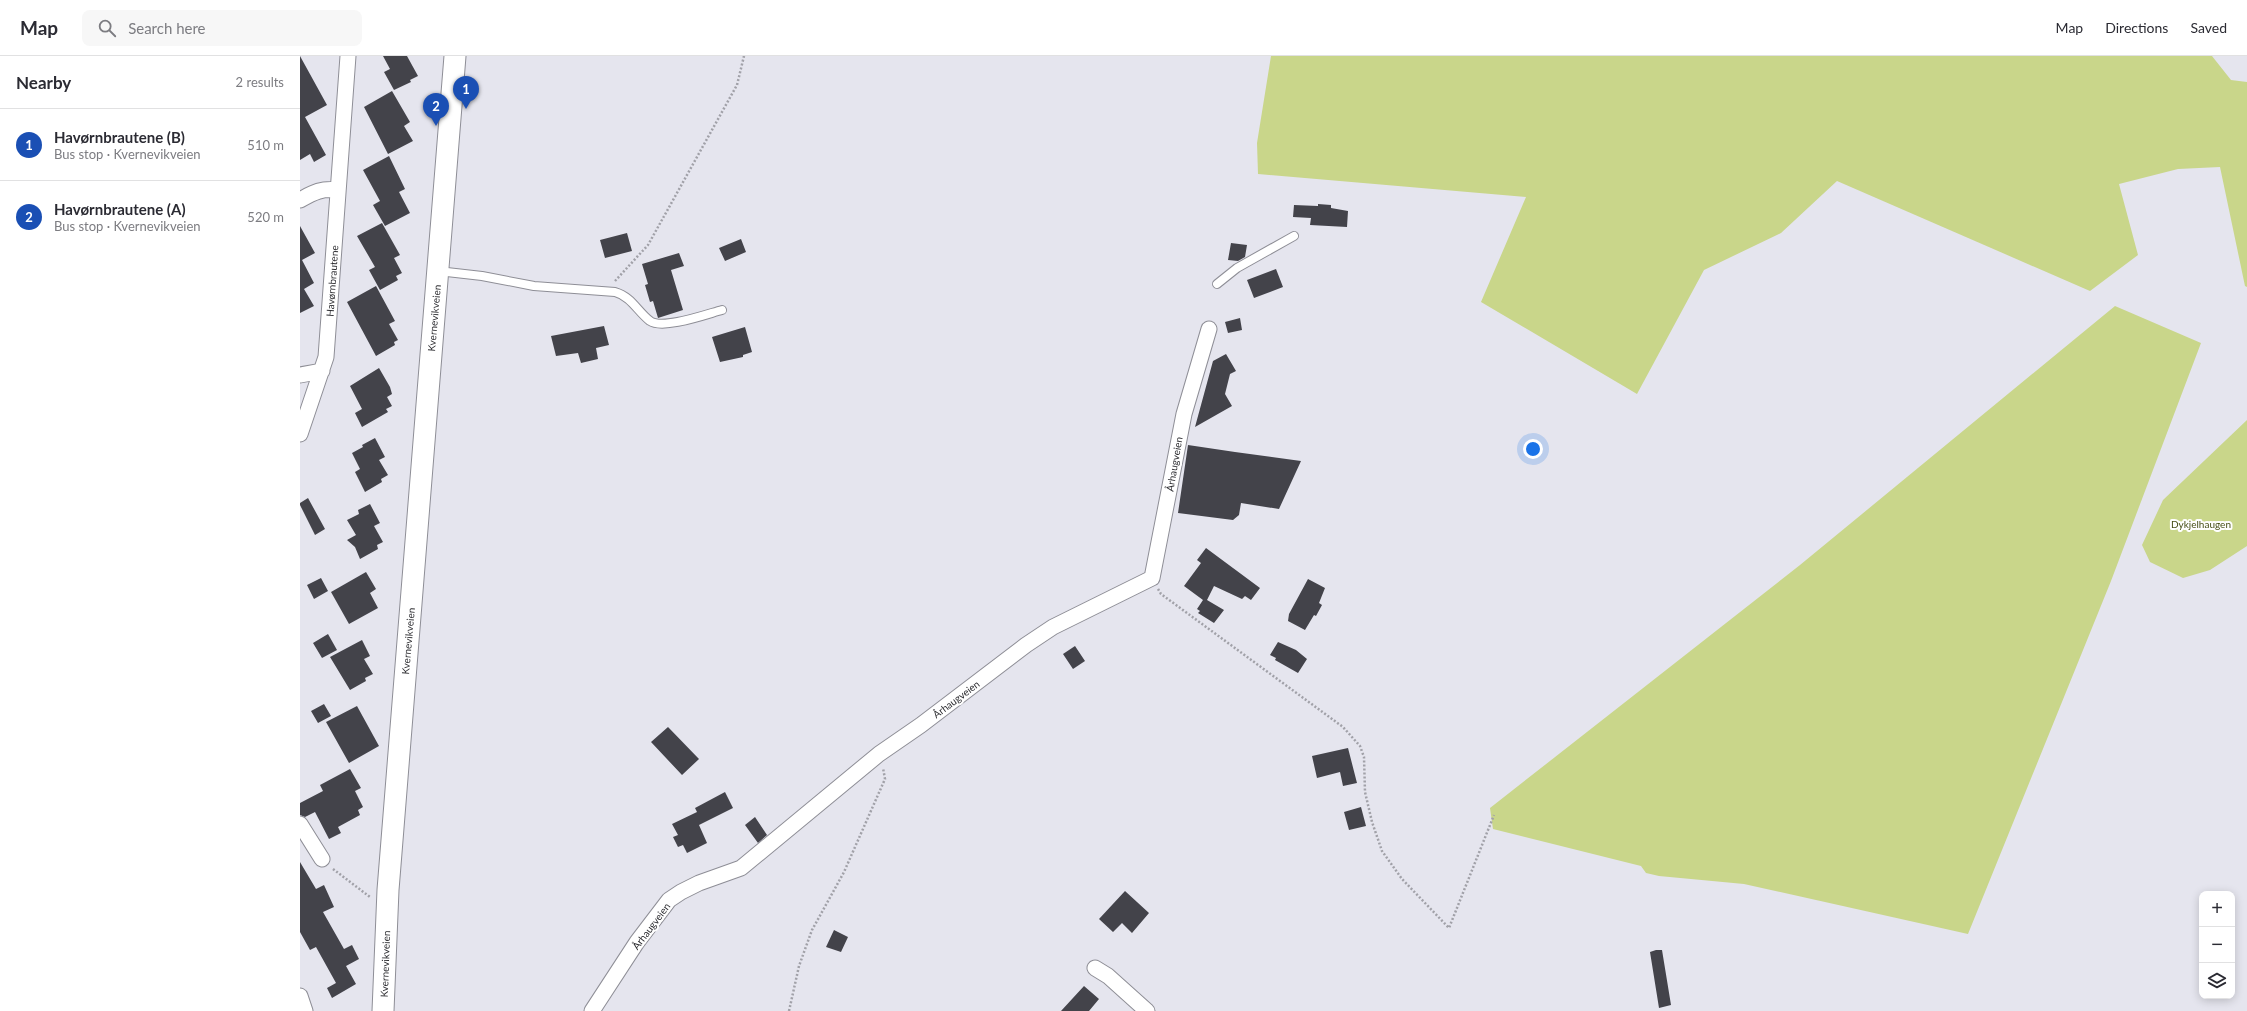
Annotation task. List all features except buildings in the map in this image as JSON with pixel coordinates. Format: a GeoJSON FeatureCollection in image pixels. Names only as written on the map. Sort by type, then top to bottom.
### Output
{"type":"FeatureCollection","features":[{"type":"Feature","properties":{"kind":"main road","name":"Kvernevikveien"},"geometry":{"type":"LineString","coordinates":[[383,1011],[388,890],[455,56]]}},
{"type":"Feature","properties":{"kind":"street","name":"Havørnbrautene"},"geometry":{"type":"LineString","coordinates":[[300,434],[326,357],[348,56]]}},
{"type":"Feature","properties":{"kind":"street"},"geometry":{"type":"LineString","coordinates":[[300,200],[316,191],[326,188],[338,190]]}},
{"type":"Feature","properties":{"kind":"street","name":"Århaugveien"},"geometry":{"type":"LineString","coordinates":[[592,1011],[637,942],[669,900],[699,883],[741,868],[879,754],[921,725],[1026,645],[1053,627],[1152,578],[1184,414],[1209,329]]}},
{"type":"Feature","properties":{"kind":"street"},"geometry":{"type":"LineString","coordinates":[[300,375],[322,371]]}},
{"type":"Feature","properties":{"kind":"street"},"geometry":{"type":"LineString","coordinates":[[300,824],[322,859]]}},
{"type":"Feature","properties":{"kind":"street"},"geometry":{"type":"LineString","coordinates":[[1095,968],[1108,976],[1147,1011]]}},
{"type":"Feature","properties":{"kind":"street"},"geometry":{"type":"LineString","coordinates":[[300,996],[305,1011]]}},
{"type":"Feature","properties":{"kind":"lane"},"geometry":{"type":"LineString","coordinates":[[1217,284],[1237,268],[1294,236]]}},
{"type":"Feature","properties":{"kind":"lane","name":"Kvernevikveien"},"geometry":{"type":"LineString","coordinates":[[438,271],[482,276],[534,286],[607,290],[626,296],[650,321],[658,324],[671,323],[722,310]]}},
{"type":"Feature","properties":{"kind":"path"},"geometry":{"type":"LineString","coordinates":[[607,290],[648,245],[737,85],[744,56]]}},
{"type":"Feature","properties":{"kind":"path"},"geometry":{"type":"LineString","coordinates":[[1152,578],[1161,594],[1343,726],[1360,746],[1364,757],[1365,792],[1372,822],[1382,851],[1402,879],[1449,928],[1494,815]]}},
{"type":"Feature","properties":{"kind":"path"},"geometry":{"type":"LineString","coordinates":[[789,1011],[799,966],[812,930],[844,872],[885,779],[879,754]]}},
{"type":"Feature","properties":{"kind":"path"},"geometry":{"type":"LineString","coordinates":[[334,870],[362,892]]}},
{"type":"Feature","properties":{"kind":"green space"},"geometry":{"type":"Polygon","coordinates":[[[1271,56],[2212,56],[2231,80],[2247,82],[2247,287],[2245,286],[2220,167],[2178,169],[2119,184],[2138,255],[2090,291],[1837,181],[1781,233],[1704,270],[1637,394],[1481,302],[1526,197],[1258,174],[1257,143],[1271,56]]]}},
{"type":"Feature","properties":{"kind":"green space"},"geometry":{"type":"Polygon","coordinates":[[[2115,306],[2201,343],[2111,581],[1968,934],[1744,884],[1659,876],[1646,873],[1641,866],[1493,829],[1490,808],[1800,565],[2115,306]]]}},
{"type":"Feature","properties":{"kind":"green space","name":"Dykjelhaugen"},"geometry":{"type":"Polygon","coordinates":[[[2247,420],[2247,546],[2210,570],[2183,578],[2150,562],[2142,545],[2163,500],[2247,420]]]}},
{"type":"Feature","properties":{"kind":"place","name":"Havørnbrautene (B)"},"geometry":{"type":"Point","coordinates":[466,109]}},
{"type":"Feature","properties":{"kind":"place","name":"Havørnbrautene (A)"},"geometry":{"type":"Point","coordinates":[436,126]}}]}
